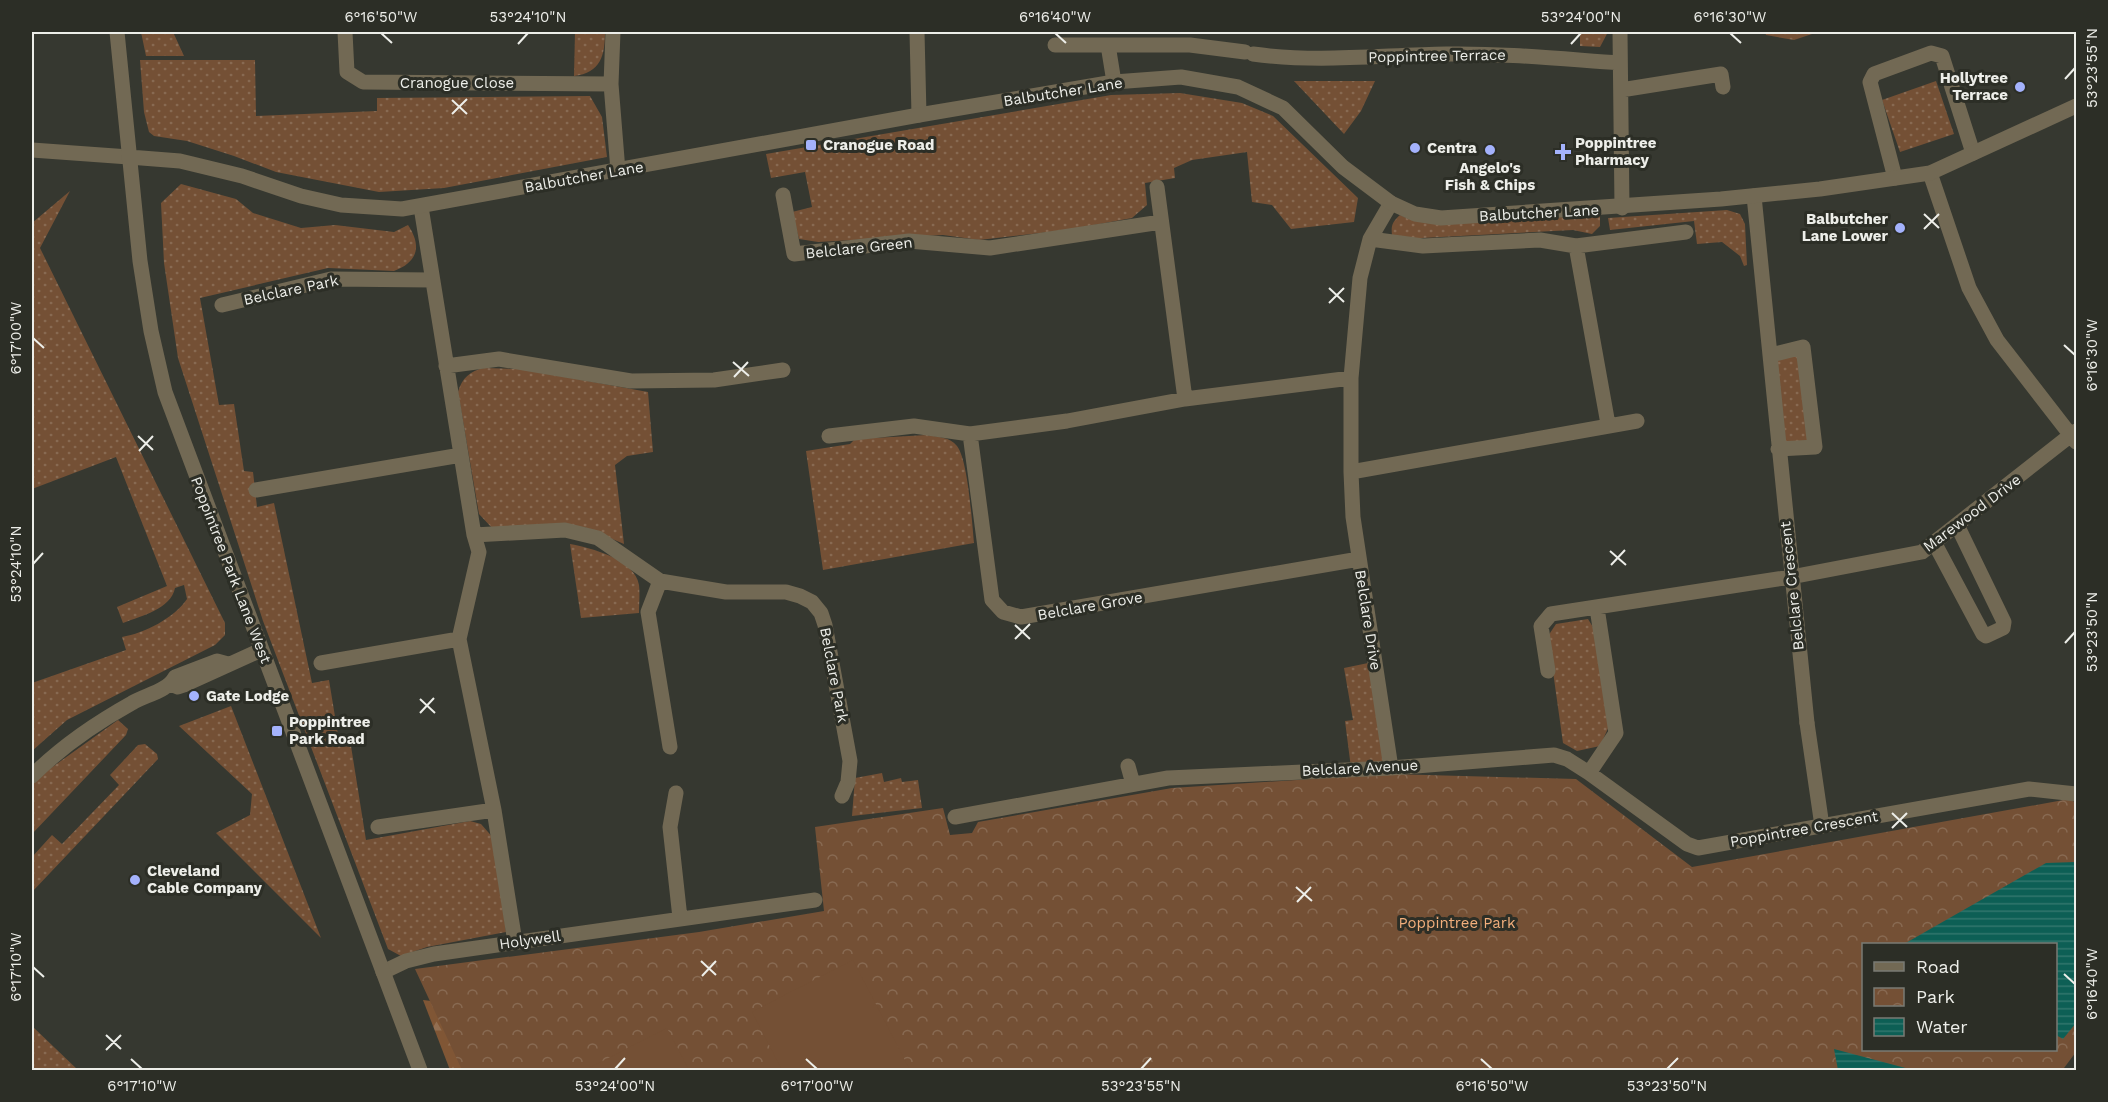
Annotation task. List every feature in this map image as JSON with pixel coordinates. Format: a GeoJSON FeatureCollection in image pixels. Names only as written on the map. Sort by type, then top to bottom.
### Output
{"type":"FeatureCollection","features":[{"type":"Feature","properties":{"kind":"street"},"geometry":{"type":"LineString","coordinates":[[117,32],[129,157]]}},
{"type":"Feature","properties":{"kind":"street","name":"Cranogue Close"},"geometry":{"type":"LineString","coordinates":[[345,32],[347,72],[363,82],[611,84]]}},
{"type":"Feature","properties":{"kind":"street"},"geometry":{"type":"LineString","coordinates":[[613,32],[611,84],[618,171]]}},
{"type":"Feature","properties":{"kind":"street"},"geometry":{"type":"LineString","coordinates":[[917,32],[919,115]]}},
{"type":"Feature","properties":{"kind":"street"},"geometry":{"type":"LineString","coordinates":[[1620,32],[1622,208]]}},
{"type":"Feature","properties":{"kind":"street","name":"Poppintree Terrace"},"geometry":{"type":"LineString","coordinates":[[1055,45],[1190,45],[1319,60],[1394,55],[1511,55],[1620,63]]}},
{"type":"Feature","properties":{"kind":"street"},"geometry":{"type":"LineString","coordinates":[[1108,45],[1114,82]]}},
{"type":"Feature","properties":{"kind":"street"},"geometry":{"type":"LineString","coordinates":[[1895,178],[1870,82],[1874,74],[1931,53],[1942,56],[1973,153]]}},
{"type":"Feature","properties":{"kind":"street"},"geometry":{"type":"LineString","coordinates":[[1621,90],[1721,74],[1723,87]]}},
{"type":"Feature","properties":{"kind":"street","name":"Balbutcher Lane"},"geometry":{"type":"LineString","coordinates":[[32,150],[180,161],[242,176],[301,196],[340,205],[402,209],[919,115],[1114,82],[1181,77],[1238,87],[1282,108],[1343,167],[1391,203],[1415,214],[1441,218],[1622,208],[1754,196],[1930,173],[2076,106]]}},
{"type":"Feature","properties":{"kind":"street","name":"Poppintree Park Lane West"},"geometry":{"type":"LineString","coordinates":[[129,157],[140,261],[151,331],[165,392],[420,1071]]}},
{"type":"Feature","properties":{"kind":"street"},"geometry":{"type":"LineString","coordinates":[[1930,173],[1975,299],[1997,340],[2075,436]]}},
{"type":"Feature","properties":{"kind":"street"},"geometry":{"type":"LineString","coordinates":[[1157,187],[1185,399]]}},
{"type":"Feature","properties":{"kind":"street","name":"Belclare Green"},"geometry":{"type":"LineString","coordinates":[[783,195],[794,254],[909,241],[990,248],[1161,222]]}},
{"type":"Feature","properties":{"kind":"street","name":"Belclare Crescent"},"geometry":{"type":"LineString","coordinates":[[1754,196],[1791,577],[1807,723],[1822,826]]}},
{"type":"Feature","properties":{"kind":"street","name":"Belclare Drive"},"geometry":{"type":"LineString","coordinates":[[1391,203],[1370,239],[1360,278],[1351,378],[1353,517],[1391,768]]}},
{"type":"Feature","properties":{"kind":"street"},"geometry":{"type":"LineString","coordinates":[[421,207],[474,535],[479,552],[459,639],[494,810],[515,942]]}},
{"type":"Feature","properties":{"kind":"street"},"geometry":{"type":"LineString","coordinates":[[1370,239],[1423,246],[1531,240],[1576,246],[1686,232]]}},
{"type":"Feature","properties":{"kind":"street"},"geometry":{"type":"LineString","coordinates":[[1576,246],[1608,424]]}},
{"type":"Feature","properties":{"kind":"street","name":"Belclare Park"},"geometry":{"type":"LineString","coordinates":[[222,305],[331,279],[432,280]]}},
{"type":"Feature","properties":{"kind":"street"},"geometry":{"type":"LineString","coordinates":[[1771,355],[1803,347],[1815,447],[1778,449]]}},
{"type":"Feature","properties":{"kind":"street"},"geometry":{"type":"LineString","coordinates":[[446,366],[499,359],[631,381],[714,381],[783,370]]}},
{"type":"Feature","properties":{"kind":"street"},"geometry":{"type":"LineString","coordinates":[[829,436],[914,426],[970,434],[1062,422],[1185,399],[1351,378]]}},
{"type":"Feature","properties":{"kind":"street"},"geometry":{"type":"LineString","coordinates":[[1351,472],[1608,424],[1637,421]]}},
{"type":"Feature","properties":{"kind":"street","name":"Belclare Grove"},"geometry":{"type":"LineString","coordinates":[[970,434],[992,600],[1003,612],[1021,617],[1359,559]]}},
{"type":"Feature","properties":{"kind":"street","name":"Marewood Drive"},"geometry":{"type":"LineString","coordinates":[[1791,577],[1922,552],[1958,527],[2075,436]]}},
{"type":"Feature","properties":{"kind":"street"},"geometry":{"type":"LineString","coordinates":[[256,490],[461,455]]}},
{"type":"Feature","properties":{"kind":"street"},"geometry":{"type":"LineString","coordinates":[[1935,544],[1983,634],[1986,636],[2003,628],[2004,622],[1958,527]]}},
{"type":"Feature","properties":{"kind":"street","name":"Belclare Park"},"geometry":{"type":"LineString","coordinates":[[474,535],[564,530],[598,538],[660,580],[726,592],[786,592],[812,602],[821,613],[850,761],[848,782],[842,796]]}},
{"type":"Feature","properties":{"kind":"street"},"geometry":{"type":"LineString","coordinates":[[1548,671],[1541,626],[1551,614],[1791,577]]}},
{"type":"Feature","properties":{"kind":"street"},"geometry":{"type":"LineString","coordinates":[[660,580],[648,612],[670,747]]}},
{"type":"Feature","properties":{"kind":"street"},"geometry":{"type":"LineString","coordinates":[[1589,773],[1616,733],[1597,608]]}},
{"type":"Feature","properties":{"kind":"street"},"geometry":{"type":"LineString","coordinates":[[321,663],[459,639]]}},
{"type":"Feature","properties":{"kind":"street"},"geometry":{"type":"LineString","coordinates":[[32,776],[52,756],[99,723],[134,701],[171,684],[175,678],[217,661],[228,664],[261,650]]}},
{"type":"Feature","properties":{"kind":"street","name":"Belclare Avenue"},"geometry":{"type":"LineString","coordinates":[[955,818],[1168,778],[1391,768],[1554,755],[1567,759],[1589,773]]}},
{"type":"Feature","properties":{"kind":"street"},"geometry":{"type":"LineString","coordinates":[[1128,766],[1133,784]]}},
{"type":"Feature","properties":{"kind":"street","name":"Poppintree Crescent"},"geometry":{"type":"LineString","coordinates":[[1589,773],[1693,847],[2029,789],[2076,794]]}},
{"type":"Feature","properties":{"kind":"street"},"geometry":{"type":"LineString","coordinates":[[676,793],[670,827],[681,918]]}},
{"type":"Feature","properties":{"kind":"street"},"geometry":{"type":"LineString","coordinates":[[378,827],[494,810]]}},
{"type":"Feature","properties":{"kind":"street","name":"Holywell"},"geometry":{"type":"LineString","coordinates":[[383,972],[406,961],[435,954],[815,900]]}},
{"type":"Feature","properties":{"kind":"green space"},"geometry":{"type":"Polygon","coordinates":[[[141,32],[173,32],[184,56],[146,56],[141,32]]]}},
{"type":"Feature","properties":{"kind":"green space"},"geometry":{"type":"Polygon","coordinates":[[[575,32],[605,32],[600,62],[590,71],[574,76],[575,32]]]}},
{"type":"Feature","properties":{"kind":"green space"},"geometry":{"type":"Polygon","coordinates":[[[1580,32],[1608,32],[1600,47],[1580,46],[1580,32]]]}},
{"type":"Feature","properties":{"kind":"green space"},"geometry":{"type":"Polygon","coordinates":[[[1765,32],[1818,32],[1794,40],[1766,35],[1765,32]]]}},
{"type":"Feature","properties":{"kind":"green space"},"geometry":{"type":"Polygon","coordinates":[[[140,60],[255,60],[256,116],[377,111],[377,98],[590,96],[602,117],[607,157],[444,188],[379,192],[276,172],[187,141],[154,136],[149,132],[144,112],[140,60]]]}},
{"type":"Feature","properties":{"kind":"green space"},"geometry":{"type":"Polygon","coordinates":[[[1294,81],[1375,81],[1361,111],[1344,134],[1294,81]]]}},
{"type":"Feature","properties":{"kind":"green space"},"geometry":{"type":"Polygon","coordinates":[[[1936,81],[1954,134],[1900,152],[1882,100],[1936,81]]]}},
{"type":"Feature","properties":{"kind":"green space"},"geometry":{"type":"Polygon","coordinates":[[[1180,93],[1242,103],[1273,116],[1358,198],[1354,222],[1291,229],[1272,205],[1252,202],[1247,152],[1192,160],[1174,168],[1175,178],[1145,183],[1147,205],[1132,218],[1067,230],[979,240],[943,235],[818,242],[799,239],[792,212],[812,207],[805,172],[771,178],[766,154],[1111,95],[1180,93]]]}},
{"type":"Feature","properties":{"kind":"green space"},"geometry":{"type":"Polygon","coordinates":[[[181,184],[236,199],[253,213],[301,228],[335,225],[394,232],[408,225],[412,233],[416,246],[413,258],[394,271],[328,268],[200,298],[219,405],[234,404],[244,471],[253,472],[257,507],[274,503],[312,683],[329,680],[340,747],[351,746],[366,840],[470,821],[481,824],[495,840],[506,932],[427,947],[401,956],[388,949],[263,621],[178,358],[164,263],[161,203],[181,184]]]}},
{"type":"Feature","properties":{"kind":"green space"},"geometry":{"type":"Polygon","coordinates":[[[70,191],[40,248],[225,623],[225,635],[215,645],[67,720],[32,751],[32,683],[126,650],[122,637],[158,624],[175,612],[187,599],[184,585],[175,588],[168,601],[162,606],[123,623],[117,607],[167,586],[116,457],[32,489],[32,223],[70,191]]]}},
{"type":"Feature","properties":{"kind":"green space"},"geometry":{"type":"Polygon","coordinates":[[[1727,210],[1740,214],[1745,224],[1747,265],[1744,266],[1740,256],[1722,242],[1697,244],[1694,221],[1610,230],[1608,218],[1727,210]]]}},
{"type":"Feature","properties":{"kind":"green space"},"geometry":{"type":"Polygon","coordinates":[[[1400,215],[1409,219],[1464,220],[1600,216],[1600,226],[1592,234],[1573,230],[1403,239],[1392,235],[1393,224],[1400,215]]]}},
{"type":"Feature","properties":{"kind":"green space"},"geometry":{"type":"Polygon","coordinates":[[[1803,347],[1815,447],[1778,449],[1769,350],[1803,347]]]}},
{"type":"Feature","properties":{"kind":"green space"},"geometry":{"type":"Polygon","coordinates":[[[484,368],[522,369],[648,392],[653,452],[627,456],[615,465],[624,544],[584,527],[493,529],[479,514],[458,392],[467,376],[484,368]]]}},
{"type":"Feature","properties":{"kind":"green space"},"geometry":{"type":"Polygon","coordinates":[[[927,435],[951,441],[961,453],[969,492],[974,543],[823,570],[806,451],[850,444],[855,439],[927,435]]]}},
{"type":"Feature","properties":{"kind":"green space"},"geometry":{"type":"Polygon","coordinates":[[[570,544],[611,556],[629,568],[636,576],[639,585],[639,613],[581,618],[570,544]]]}},
{"type":"Feature","properties":{"kind":"green space"},"geometry":{"type":"Polygon","coordinates":[[[1588,619],[1596,632],[1610,724],[1600,746],[1577,751],[1563,743],[1548,636],[1556,624],[1588,619]]]}},
{"type":"Feature","properties":{"kind":"green space"},"geometry":{"type":"Polygon","coordinates":[[[1373,662],[1389,765],[1351,768],[1345,721],[1353,720],[1344,668],[1373,662]]]}},
{"type":"Feature","properties":{"kind":"green space"},"geometry":{"type":"Polygon","coordinates":[[[231,706],[321,938],[216,833],[250,815],[252,794],[179,726],[231,706]]]}},
{"type":"Feature","properties":{"kind":"green space"},"geometry":{"type":"Polygon","coordinates":[[[118,720],[128,729],[126,735],[32,834],[32,785],[44,773],[118,720]]]}},
{"type":"Feature","properties":{"kind":"green space"},"geometry":{"type":"Polygon","coordinates":[[[145,744],[157,754],[158,759],[32,892],[32,857],[52,835],[62,844],[119,785],[110,775],[138,745],[145,744]]]}},
{"type":"Feature","properties":{"kind":"green space"},"geometry":{"type":"Polygon","coordinates":[[[882,773],[884,782],[901,778],[902,782],[918,780],[922,808],[852,816],[855,778],[882,773]]]}},
{"type":"Feature","properties":{"kind":"green space","name":"Poppintree Park"},"geometry":{"type":"Polygon","coordinates":[[[1390,774],[1576,779],[1692,867],[2069,799],[2076,803],[2076,1052],[2064,1068],[2065,1070],[462,1070],[415,969],[699,932],[824,911],[815,827],[943,808],[950,835],[972,833],[978,822],[1172,788],[1390,774]]]}},
{"type":"Feature","properties":{"kind":"green space"},"geometry":{"type":"Polygon","coordinates":[[[853,960],[910,1070],[782,1070],[752,1012],[853,960]]]}},
{"type":"Feature","properties":{"kind":"green space"},"geometry":{"type":"Polygon","coordinates":[[[423,1000],[448,1003],[480,1070],[450,1070],[423,1000]]]}},
{"type":"Feature","properties":{"kind":"green space"},"geometry":{"type":"Polygon","coordinates":[[[32,1026],[78,1070],[32,1070],[32,1026]]]}},
{"type":"Feature","properties":{"kind":"green space"},"geometry":{"type":"Polygon","coordinates":[[[667,1028],[689,1070],[585,1070],[667,1028]]]}},
{"type":"Feature","properties":{"kind":"water"},"geometry":{"type":"Polygon","coordinates":[[[2076,862],[2076,1023],[2063,1039],[2057,1036],[2057,943],[1906,943],[2046,863],[2076,862]]]}},
{"type":"Feature","properties":{"kind":"water"},"geometry":{"type":"Polygon","coordinates":[[[1834,1049],[1913,1070],[1838,1070],[1834,1049]]]}},
{"type":"Feature","properties":{"kind":"place","name":"Hollytree Terrace"},"geometry":{"type":"Point","coordinates":[2020,87]}},
{"type":"Feature","properties":{"kind":"place","name":"Cranogue Road"},"geometry":{"type":"Point","coordinates":[811,145]}},
{"type":"Feature","properties":{"kind":"place","name":"Centra"},"geometry":{"type":"Point","coordinates":[1415,148]}},
{"type":"Feature","properties":{"kind":"place","name":"Angelo's Fish & Chips"},"geometry":{"type":"Point","coordinates":[1490,150]}},
{"type":"Feature","properties":{"kind":"place","name":"Poppintree Pharmacy"},"geometry":{"type":"Point","coordinates":[1563,152]}},
{"type":"Feature","properties":{"kind":"place","name":"Balbutcher Lane Lower"},"geometry":{"type":"Point","coordinates":[1900,228]}},
{"type":"Feature","properties":{"kind":"place","name":"Gate Lodge"},"geometry":{"type":"Point","coordinates":[194,696]}},
{"type":"Feature","properties":{"kind":"place","name":"Poppintree Park Road"},"geometry":{"type":"Point","coordinates":[277,731]}},
{"type":"Feature","properties":{"kind":"place","name":"Cleveland Cable Company"},"geometry":{"type":"Point","coordinates":[135,880]}}]}
